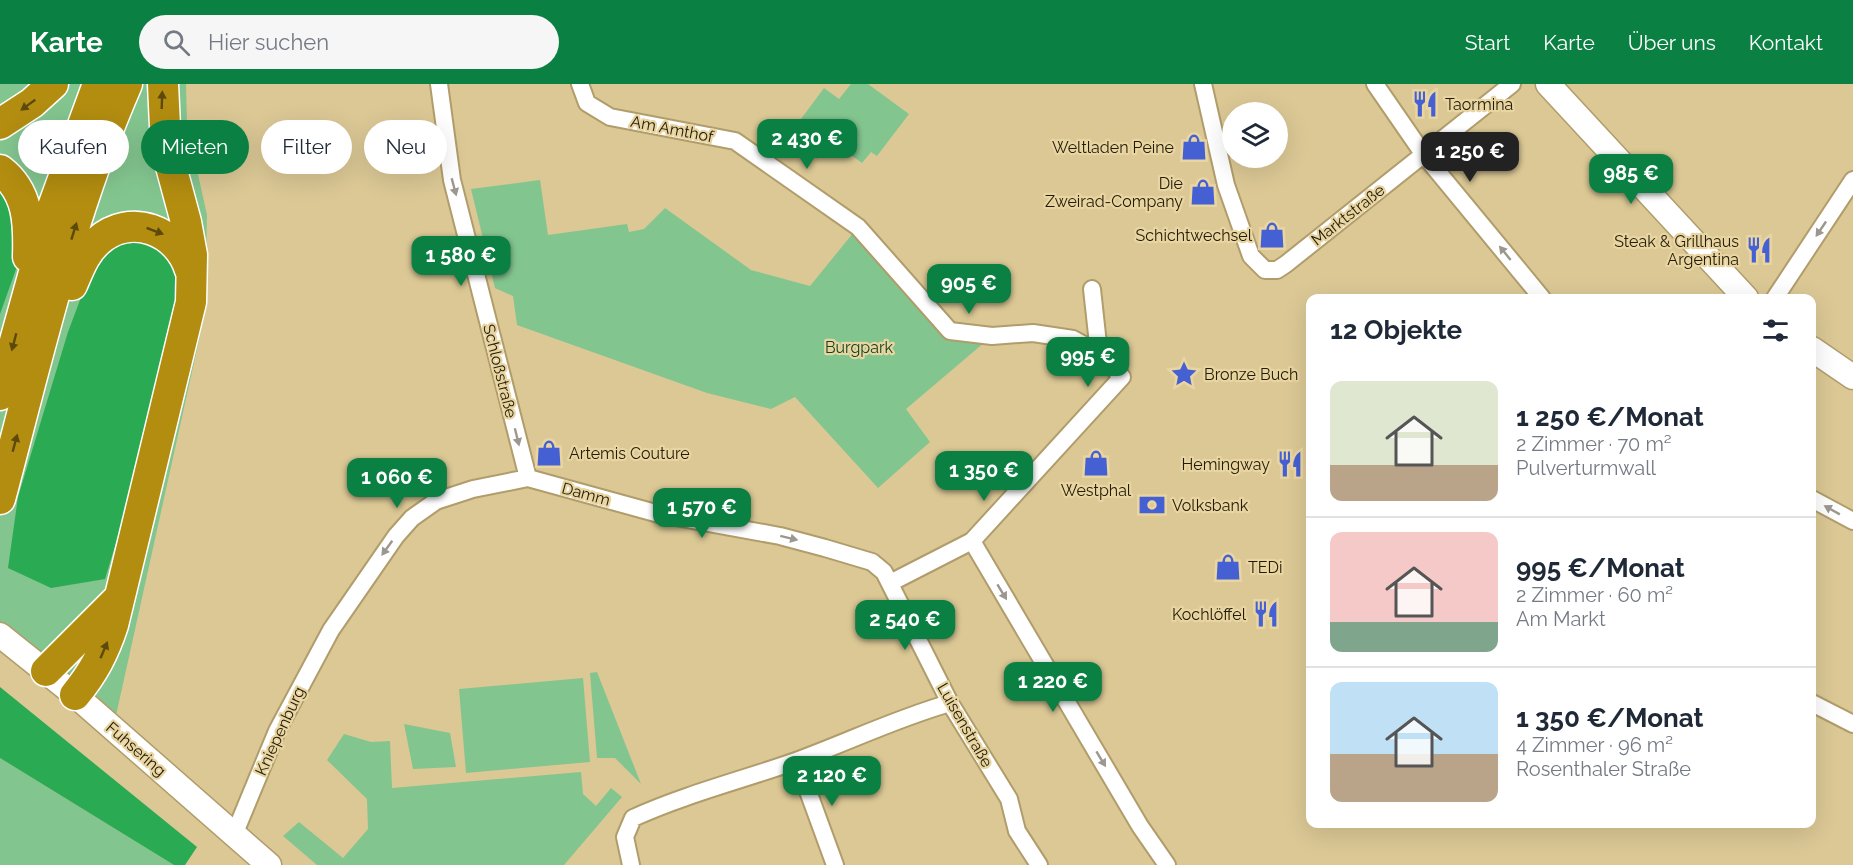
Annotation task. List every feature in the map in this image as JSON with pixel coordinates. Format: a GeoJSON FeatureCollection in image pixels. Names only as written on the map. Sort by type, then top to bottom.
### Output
{"type":"FeatureCollection","features":[{"type":"Feature","properties":{"kind":"highway"},"geometry":{"type":"LineString","coordinates":[[0,124],[32,103],[53,84]]}},
{"type":"Feature","properties":{"kind":"highway"},"geometry":{"type":"LineString","coordinates":[[0,395],[28,289],[58,193],[98,84]]}},
{"type":"Feature","properties":{"kind":"highway"},"geometry":{"type":"LineString","coordinates":[[0,499],[45,327],[103,144],[127,84]]}},
{"type":"Feature","properties":{"kind":"highway"},"geometry":{"type":"LineString","coordinates":[[75,695],[93,672],[105,650],[187,327],[192,280],[190,238],[166,148],[163,84]]}},
{"type":"Feature","properties":{"kind":"highway"},"geometry":{"type":"LineString","coordinates":[[0,170],[13,184],[26,209],[29,224],[28,289]]}},
{"type":"Feature","properties":{"kind":"highway"},"geometry":{"type":"LineString","coordinates":[[45,327],[62,309],[91,248],[100,239],[122,228],[147,227],[170,238],[186,256],[192,280]]}},
{"type":"Feature","properties":{"kind":"highway"},"geometry":{"type":"LineString","coordinates":[[46,671],[119,598]]}},
{"type":"Feature","properties":{"kind":"street","name":"Am Amthof"},"geometry":{"type":"LineString","coordinates":[[580,84],[587,103],[610,117],[735,141],[858,227],[950,331],[992,336],[1033,333],[1072,339],[1098,354],[1122,377],[972,541]]}},
{"type":"Feature","properties":{"kind":"street","name":"Marktstraße"},"geometry":{"type":"LineString","coordinates":[[1203,84],[1226,185],[1251,256],[1265,270],[1277,270],[1286,264],[1512,84]]}},
{"type":"Feature","properties":{"kind":"street"},"geometry":{"type":"LineString","coordinates":[[1375,84],[1424,155],[1539,294]]}},
{"type":"Feature","properties":{"kind":"street"},"geometry":{"type":"LineString","coordinates":[[1548,84],[1742,294]]}},
{"type":"Feature","properties":{"kind":"street","name":"Schloßstraße"},"geometry":{"type":"LineString","coordinates":[[438,86],[452,180],[528,478]]}},
{"type":"Feature","properties":{"kind":"street"},"geometry":{"type":"LineString","coordinates":[[1777,294],[1853,180]]}},
{"type":"Feature","properties":{"kind":"street"},"geometry":{"type":"LineString","coordinates":[[1092,289],[1098,354]]}},
{"type":"Feature","properties":{"kind":"street"},"geometry":{"type":"LineString","coordinates":[[1816,353],[1853,376]]}},
{"type":"Feature","properties":{"kind":"street","name":"Damm"},"geometry":{"type":"LineString","coordinates":[[331,630],[385,550],[412,518],[436,501],[473,489],[528,478],[659,514],[780,536],[825,548],[872,562],[885,572],[890,584]]}},
{"type":"Feature","properties":{"kind":"street"},"geometry":{"type":"LineString","coordinates":[[1816,501],[1853,521]]}},
{"type":"Feature","properties":{"kind":"street"},"geometry":{"type":"LineString","coordinates":[[890,584],[972,541],[1140,826],[1167,865]]}},
{"type":"Feature","properties":{"kind":"street","name":"Luisenstraße"},"geometry":{"type":"LineString","coordinates":[[890,584],[950,703],[1009,799],[1017,831],[1039,865]]}},
{"type":"Feature","properties":{"kind":"street","name":"Kniepenburg"},"geometry":{"type":"LineString","coordinates":[[234,835],[277,730],[331,630]]}},
{"type":"Feature","properties":{"kind":"street","name":"Fuhsering"},"geometry":{"type":"LineString","coordinates":[[0,635],[75,695],[269,865]]}},
{"type":"Feature","properties":{"kind":"street"},"geometry":{"type":"LineString","coordinates":[[631,865],[625,837],[633,818],[664,804],[796,761],[914,713],[950,703]]}},
{"type":"Feature","properties":{"kind":"street"},"geometry":{"type":"LineString","coordinates":[[1816,705],[1853,724]]}},
{"type":"Feature","properties":{"kind":"street"},"geometry":{"type":"LineString","coordinates":[[796,761],[835,865]]}},
{"type":"Feature","properties":{"kind":"green space"},"geometry":{"type":"Polygon","coordinates":[[[0,84],[186,84],[187,120],[141,120],[141,174],[198,174],[207,215],[205,313],[113,729],[0,644],[0,84]]]}},
{"type":"Feature","properties":{"kind":"green space"},"geometry":{"type":"Polygon","coordinates":[[[851,84],[868,84],[909,114],[877,156],[871,152],[862,163],[801,119],[824,88],[839,99],[851,84]]]}},
{"type":"Feature","properties":{"kind":"green space","name":"Burgpark"},"geometry":{"type":"Polygon","coordinates":[[[540,180],[548,235],[627,224],[629,232],[644,229],[665,208],[751,270],[810,286],[858,227],[950,331],[992,336],[906,409],[930,442],[878,488],[795,397],[771,409],[707,393],[517,325],[513,296],[495,288],[471,189],[540,180]]]}},
{"type":"Feature","properties":{"kind":"green space"},"geometry":{"type":"Polygon","coordinates":[[[0,183],[15,203],[20,258],[0,314],[0,183]]]}},
{"type":"Feature","properties":{"kind":"green space"},"geometry":{"type":"Polygon","coordinates":[[[142,241],[170,253],[185,273],[180,332],[105,579],[51,588],[8,568],[18,497],[68,332],[94,263],[106,251],[122,242],[142,241]]]}},
{"type":"Feature","properties":{"kind":"green space"},"geometry":{"type":"Polygon","coordinates":[[[597,672],[641,784],[615,758],[597,758],[590,673],[597,672]]]}},
{"type":"Feature","properties":{"kind":"green space"},"geometry":{"type":"Polygon","coordinates":[[[583,678],[590,762],[466,773],[459,689],[583,678]]]}},
{"type":"Feature","properties":{"kind":"green space"},"geometry":{"type":"Polygon","coordinates":[[[0,687],[197,847],[185,865],[174,865],[0,758],[0,687]]]}},
{"type":"Feature","properties":{"kind":"green space"},"geometry":{"type":"Polygon","coordinates":[[[404,724],[450,733],[456,767],[413,769],[404,724]]]}},
{"type":"Feature","properties":{"kind":"green space"},"geometry":{"type":"Polygon","coordinates":[[[344,734],[371,742],[390,741],[392,788],[581,772],[583,794],[596,806],[611,788],[622,797],[564,865],[317,865],[283,836],[299,822],[343,858],[368,829],[367,799],[327,760],[344,734]]]}},
{"type":"Feature","properties":{"kind":"green space"},"geometry":{"type":"Polygon","coordinates":[[[0,758],[174,865],[0,865],[0,758]]]}},
{"type":"Feature","properties":{"kind":"place","name":"Taormina"},"geometry":{"type":"Point","coordinates":[1425,104]}},
{"type":"Feature","properties":{"kind":"place","name":"Weltladen Peine"},"geometry":{"type":"Point","coordinates":[1194,147]}},
{"type":"Feature","properties":{"kind":"place","name":"Die Zweirad-Company"},"geometry":{"type":"Point","coordinates":[1203,192]}},
{"type":"Feature","properties":{"kind":"place","name":"Schichtwechsel"},"geometry":{"type":"Point","coordinates":[1272,235]}},
{"type":"Feature","properties":{"kind":"place","name":"Steak & Grillhaus Argentina"},"geometry":{"type":"Point","coordinates":[1759,250]}},
{"type":"Feature","properties":{"kind":"place","name":"Bronze Buch"},"geometry":{"type":"Point","coordinates":[1184,374]}},
{"type":"Feature","properties":{"kind":"place","name":"Artemis Couture"},"geometry":{"type":"Point","coordinates":[549,453]}},
{"type":"Feature","properties":{"kind":"place","name":"Westphal"},"geometry":{"type":"Point","coordinates":[1096,463]}},
{"type":"Feature","properties":{"kind":"place","name":"Hemingway"},"geometry":{"type":"Point","coordinates":[1290,464]}},
{"type":"Feature","properties":{"kind":"place","name":"Volksbank"},"geometry":{"type":"Point","coordinates":[1152,505]}},
{"type":"Feature","properties":{"kind":"place","name":"TEDi"},"geometry":{"type":"Point","coordinates":[1228,567]}},
{"type":"Feature","properties":{"kind":"place","name":"Kochlöffel"},"geometry":{"type":"Point","coordinates":[1266,614]}}]}
